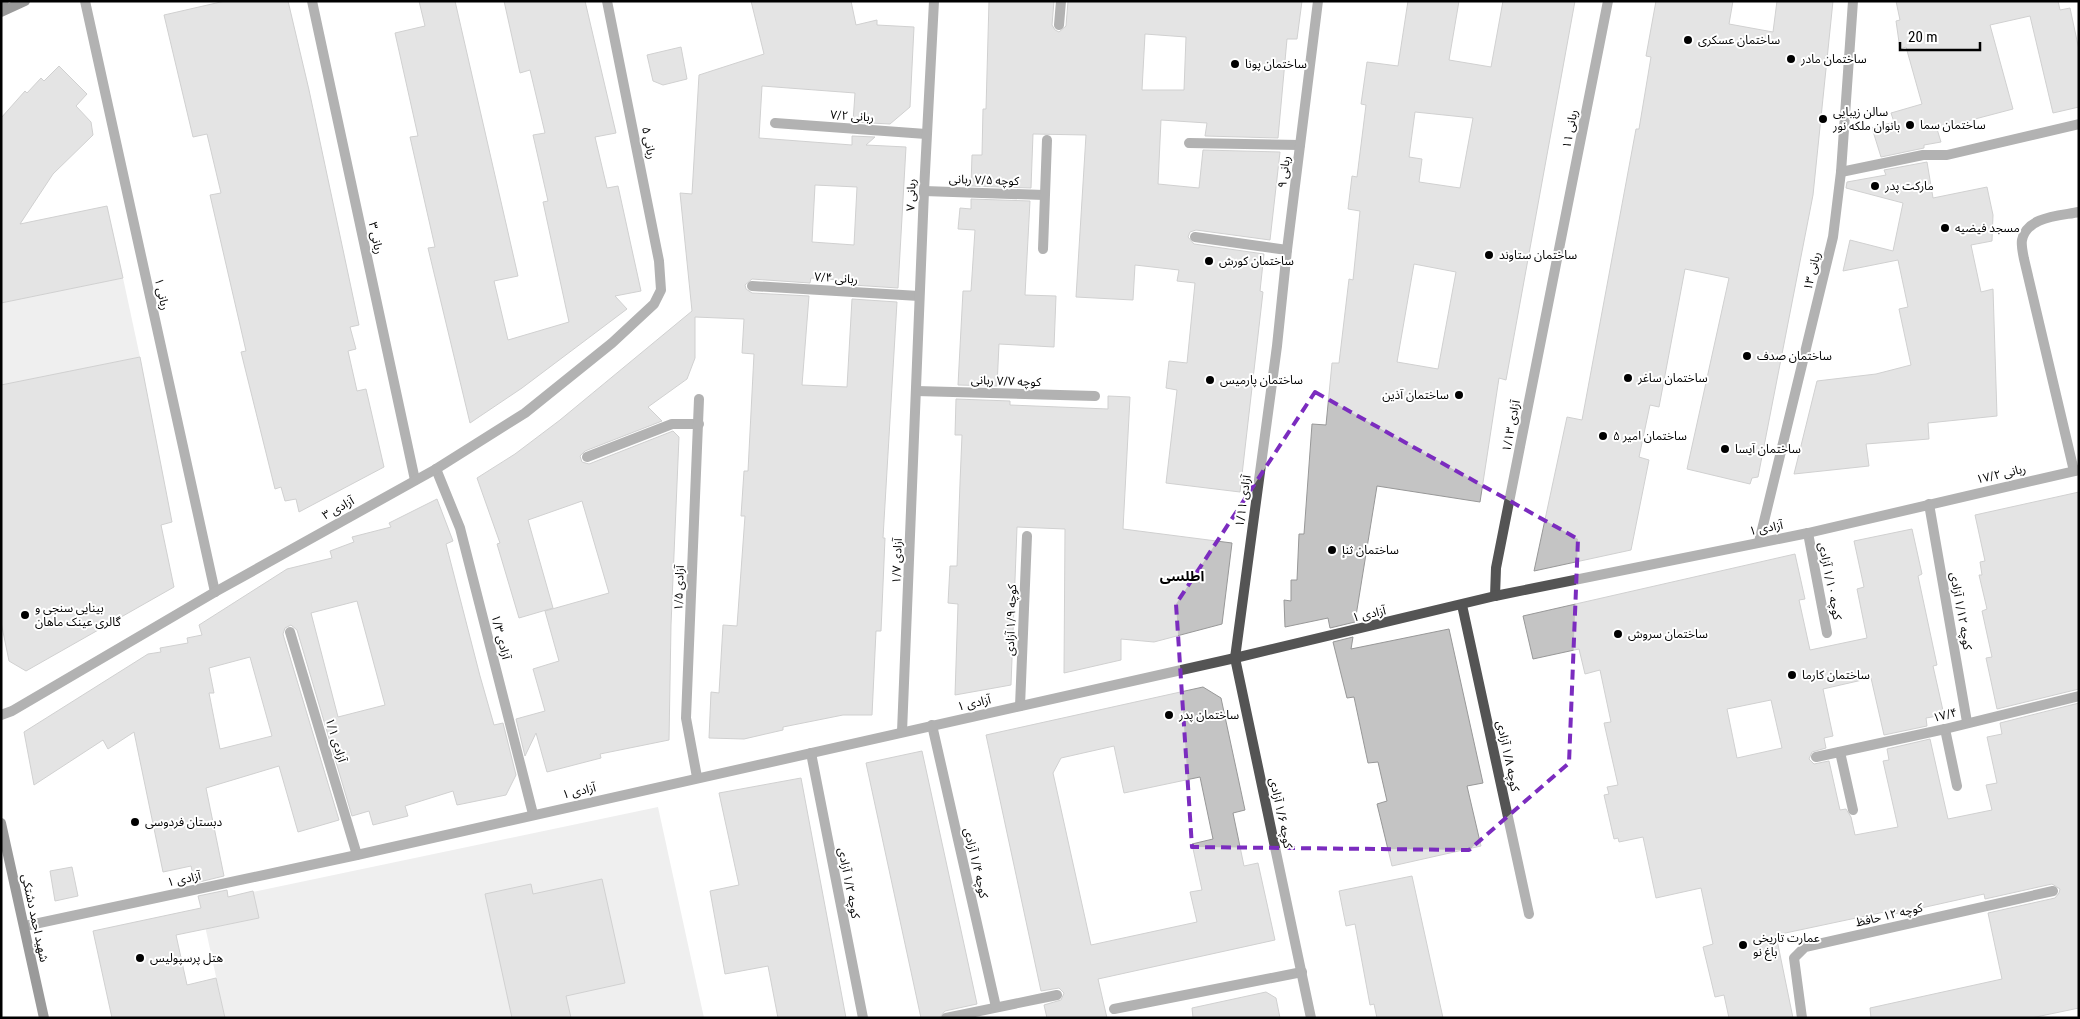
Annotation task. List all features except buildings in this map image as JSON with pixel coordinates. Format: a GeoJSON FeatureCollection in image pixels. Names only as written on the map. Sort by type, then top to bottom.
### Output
{"type":"FeatureCollection","features":[{"type":"Feature","properties":{"kind":"main road"},"geometry":{"type":"LineString","coordinates":[[1,6],[4,1]]}},
{"type":"Feature","properties":{"kind":"main road"},"geometry":{"type":"LineString","coordinates":[[1,12],[25,1]]}},
{"type":"Feature","properties":{"kind":"main road","name":"شهید احمد دشتکی"},"geometry":{"type":"LineString","coordinates":[[1,823],[44,1018]]}},
{"type":"Feature","properties":{"kind":"street","name":"ربانی ۱"},"geometry":{"type":"LineString","coordinates":[[85,1],[215,592]]}},
{"type":"Feature","properties":{"kind":"street","name":"ربانی ۳"},"geometry":{"type":"LineString","coordinates":[[312,1],[415,480]]}},
{"type":"Feature","properties":{"kind":"street","name":"ربانی ۵"},"geometry":{"type":"LineString","coordinates":[[607,1],[658,252],[661,290]]}},
{"type":"Feature","properties":{"kind":"street","name":"ربانی ۷"},"geometry":{"type":"LineString","coordinates":[[916,391],[926,134],[934,1]]}},
{"type":"Feature","properties":{"kind":"street"},"geometry":{"type":"LineString","coordinates":[[1060,1],[1060,25]]}},
{"type":"Feature","properties":{"kind":"street","name":"ربانی ۹"},"geometry":{"type":"LineString","coordinates":[[1277,346],[1318,1]]}},
{"type":"Feature","properties":{"kind":"street","name":"ربانی ۱۱"},"geometry":{"type":"LineString","coordinates":[[1556,261],[1608,1]]}},
{"type":"Feature","properties":{"kind":"street","name":"ربانی ۱۳"},"geometry":{"type":"LineString","coordinates":[[1759,542],[1833,238],[1841,172],[1853,1]]}},
{"type":"Feature","properties":{"kind":"street","name":"ربانی ۷/۲"},"geometry":{"type":"LineString","coordinates":[[775,123],[926,134]]}},
{"type":"Feature","properties":{"kind":"street"},"geometry":{"type":"LineString","coordinates":[[1841,172],[1923,155],[1947,155],[2079,124]]}},
{"type":"Feature","properties":{"kind":"street"},"geometry":{"type":"LineString","coordinates":[[1043,249],[1047,140]]}},
{"type":"Feature","properties":{"kind":"street"},"geometry":{"type":"LineString","coordinates":[[1189,143],[1300,145]]}},
{"type":"Feature","properties":{"kind":"street","name":"کوچه ۷/۵ ربانی"},"geometry":{"type":"LineString","coordinates":[[924,191],[1044,195]]}},
{"type":"Feature","properties":{"kind":"street"},"geometry":{"type":"LineString","coordinates":[[2076,470],[2024,259],[2022,239],[2031,225],[2042,219],[2079,212]]}},
{"type":"Feature","properties":{"kind":"street"},"geometry":{"type":"LineString","coordinates":[[1195,237],[1287,250]]}},
{"type":"Feature","properties":{"kind":"street","name":"آزادی ۱/۱۳"},"geometry":{"type":"LineString","coordinates":[[1495,596],[1496,568],[1556,261]]}},
{"type":"Feature","properties":{"kind":"street","name":"ربانی ۷/۴"},"geometry":{"type":"LineString","coordinates":[[752,286],[920,296]]}},
{"type":"Feature","properties":{"kind":"street","name":"۳ آزادی"},"geometry":{"type":"LineString","coordinates":[[1,715],[12,711],[215,592],[436,469],[525,413],[612,343],[654,304],[661,290]]}},
{"type":"Feature","properties":{"kind":"street","name":"آزادی ۱/۱۱"},"geometry":{"type":"LineString","coordinates":[[1235,658],[1277,346]]}},
{"type":"Feature","properties":{"kind":"street","name":"کوچه ۷/۷ ربانی"},"geometry":{"type":"LineString","coordinates":[[916,391],[1095,396]]}},
{"type":"Feature","properties":{"kind":"street","name":"آزادی ۱/۷"},"geometry":{"type":"LineString","coordinates":[[902,732],[916,391]]}},
{"type":"Feature","properties":{"kind":"street","name":"آزادی ۱/۵"},"geometry":{"type":"LineString","coordinates":[[697,777],[686,718],[699,399]]}},
{"type":"Feature","properties":{"kind":"street"},"geometry":{"type":"LineString","coordinates":[[586,457],[672,424],[699,424]]}},
{"type":"Feature","properties":{"kind":"street","name":"آزادی ۱/۳"},"geometry":{"type":"LineString","coordinates":[[436,469],[460,528],[533,814]]}},
{"type":"Feature","properties":{"kind":"street","name":"ربانی ۱۷/۲"},"geometry":{"type":"LineString","coordinates":[[1929,504],[2076,470]]}},
{"type":"Feature","properties":{"kind":"street","name":"آزادی ۱"},"geometry":{"type":"LineString","coordinates":[[25,926],[357,855],[697,777],[1235,658],[1495,596],[1808,533],[1929,504]]}},
{"type":"Feature","properties":{"kind":"street","name":"کوچه ۱/۱۲ آزادی"},"geometry":{"type":"LineString","coordinates":[[1929,504],[1968,722]]}},
{"type":"Feature","properties":{"kind":"street","name":"کوچه ۱/۱۰ آزادی"},"geometry":{"type":"LineString","coordinates":[[1808,533],[1827,633]]}},
{"type":"Feature","properties":{"kind":"street","name":"کوچه ۱/۹ آزادی"},"geometry":{"type":"LineString","coordinates":[[1020,706],[1027,536]]}},
{"type":"Feature","properties":{"kind":"street","name":"کوچه ۱/۸ آزادی"},"geometry":{"type":"LineString","coordinates":[[1462,604],[1529,914]]}},
{"type":"Feature","properties":{"kind":"street","name":"آزادی ۱/۱"},"geometry":{"type":"LineString","coordinates":[[290,632],[357,855]]}},
{"type":"Feature","properties":{"kind":"street","name":"کوچه ۱/۶ آزادی"},"geometry":{"type":"LineString","coordinates":[[1235,658],[1311,1018]]}},
{"type":"Feature","properties":{"kind":"street","name":"۱۷/۴"},"geometry":{"type":"LineString","coordinates":[[1816,757],[1945,729],[2079,696]]}},
{"type":"Feature","properties":{"kind":"street","name":"کوچه ۱/۴ آزادی"},"geometry":{"type":"LineString","coordinates":[[932,725],[996,1007]]}},
{"type":"Feature","properties":{"kind":"street"},"geometry":{"type":"LineString","coordinates":[[1945,729],[1957,786]]}},
{"type":"Feature","properties":{"kind":"street"},"geometry":{"type":"LineString","coordinates":[[1840,752],[1853,810]]}},
{"type":"Feature","properties":{"kind":"street","name":"کوچه ۱/۲ آزادی"},"geometry":{"type":"LineString","coordinates":[[811,753],[863,1018]]}},
{"type":"Feature","properties":{"kind":"street","name":"کوچه ۱۲ حافظ"},"geometry":{"type":"LineString","coordinates":[[1802,1018],[1794,958],[1805,947],[2053,891]]}},
{"type":"Feature","properties":{"kind":"street"},"geometry":{"type":"LineString","coordinates":[[1114,1009],[1302,972]]}},
{"type":"Feature","properties":{"kind":"street"},"geometry":{"type":"LineString","coordinates":[[946,1018],[1057,995]]}},
{"type":"Feature","properties":{"kind":"highlighted area"},"geometry":{"type":"Polygon","coordinates":[[[1315,392],[1578,539],[1569,763],[1469,850],[1192,847],[1176,604],[1315,392]]]}},
{"type":"Feature","properties":{"kind":"shaded area"},"geometry":{"type":"Polygon","coordinates":[[[123,278],[140,357],[1,385],[1,303],[123,278]]]}},
{"type":"Feature","properties":{"kind":"shaded area"},"geometry":{"type":"Polygon","coordinates":[[[658,807],[704,1018],[225,1018],[200,903],[658,807]]]}},
{"type":"Feature","properties":{"kind":"place","name":"ساختمان عسکری"},"geometry":{"type":"Point","coordinates":[1688,40]}},
{"type":"Feature","properties":{"kind":"place","name":"ساختمان مادر"},"geometry":{"type":"Point","coordinates":[1791,59]}},
{"type":"Feature","properties":{"kind":"place","name":"ساختمان پونا"},"geometry":{"type":"Point","coordinates":[1235,64]}},
{"type":"Feature","properties":{"kind":"place","name":"سالن زیبایی بانوان ملکه نور"},"geometry":{"type":"Point","coordinates":[1823,119]}},
{"type":"Feature","properties":{"kind":"place","name":"ساختمان سما"},"geometry":{"type":"Point","coordinates":[1910,125]}},
{"type":"Feature","properties":{"kind":"place","name":"مارکت پدر"},"geometry":{"type":"Point","coordinates":[1875,186]}},
{"type":"Feature","properties":{"kind":"place","name":"مسجد فیضیه"},"geometry":{"type":"Point","coordinates":[1945,228]}},
{"type":"Feature","properties":{"kind":"place","name":"ساختمان ستاوند"},"geometry":{"type":"Point","coordinates":[1489,255]}},
{"type":"Feature","properties":{"kind":"place","name":"ساختمان کورش"},"geometry":{"type":"Point","coordinates":[1209,261]}},
{"type":"Feature","properties":{"kind":"place","name":"ساختمان صدف"},"geometry":{"type":"Point","coordinates":[1747,356]}},
{"type":"Feature","properties":{"kind":"place","name":"ساختمان ساغر"},"geometry":{"type":"Point","coordinates":[1628,378]}},
{"type":"Feature","properties":{"kind":"place","name":"ساختمان پارمیس"},"geometry":{"type":"Point","coordinates":[1210,380]}},
{"type":"Feature","properties":{"kind":"place","name":"ساختمان آذین"},"geometry":{"type":"Point","coordinates":[1459,395]}},
{"type":"Feature","properties":{"kind":"place","name":"ساختمان امیر ۵"},"geometry":{"type":"Point","coordinates":[1603,436]}},
{"type":"Feature","properties":{"kind":"place","name":"ساختمان آیسا"},"geometry":{"type":"Point","coordinates":[1725,449]}},
{"type":"Feature","properties":{"kind":"place","name":"ساختمان ثنإ"},"geometry":{"type":"Point","coordinates":[1332,550]}},
{"type":"Feature","properties":{"kind":"place","name":"بینایی سنجی و گالری عینک ماهان"},"geometry":{"type":"Point","coordinates":[25,615]}},
{"type":"Feature","properties":{"kind":"place","name":"ساختمان سروش"},"geometry":{"type":"Point","coordinates":[1618,634]}},
{"type":"Feature","properties":{"kind":"place","name":"ساختمان کارما"},"geometry":{"type":"Point","coordinates":[1792,675]}},
{"type":"Feature","properties":{"kind":"place","name":"ساختمان پدر"},"geometry":{"type":"Point","coordinates":[1169,715]}},
{"type":"Feature","properties":{"kind":"place","name":"دبستان فردوسی"},"geometry":{"type":"Point","coordinates":[135,822]}},
{"type":"Feature","properties":{"kind":"place","name":"عمارت تاریخی باغ نو"},"geometry":{"type":"Point","coordinates":[1743,945]}},
{"type":"Feature","properties":{"kind":"place","name":"هتل پرسپولیس"},"geometry":{"type":"Point","coordinates":[140,958]}},
{"type":"Feature","properties":{"kind":"district","name":"اطلسی"},"geometry":{"type":"Point","coordinates":[1182,576]}}]}
